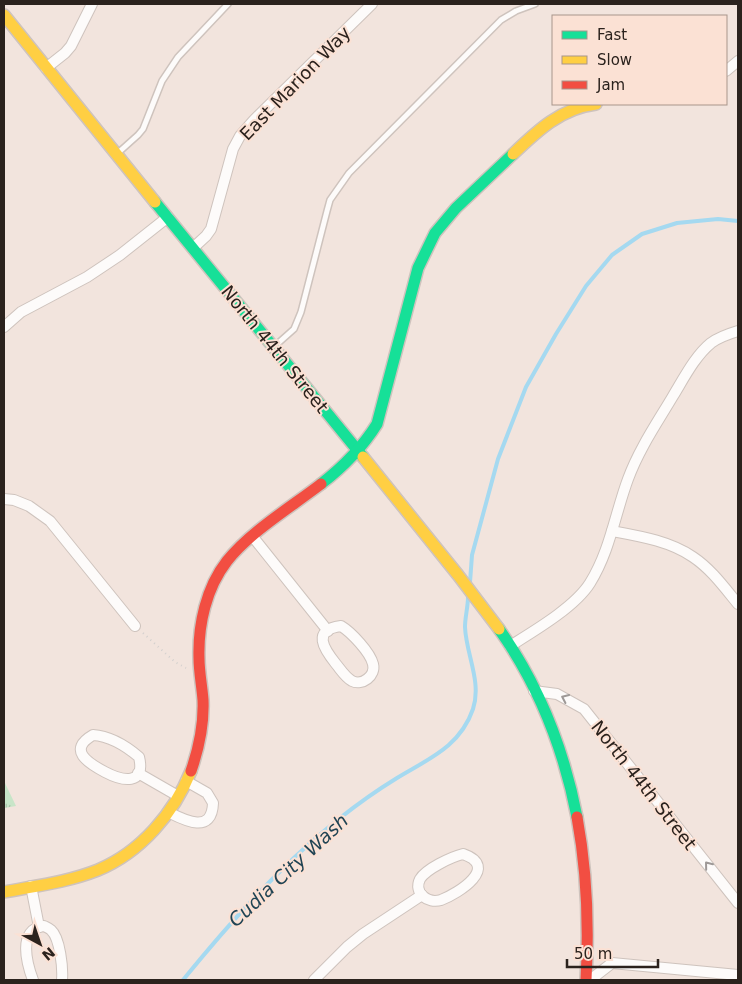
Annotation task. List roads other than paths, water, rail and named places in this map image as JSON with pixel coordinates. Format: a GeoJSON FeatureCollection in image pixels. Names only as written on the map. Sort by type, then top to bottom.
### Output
{"type":"FeatureCollection","features":[{"type":"Feature","properties":{"kind":"main road","name":"North 44th Street"},"geometry":{"type":"LineString","coordinates":[[4,14],[443,556],[510,646],[534,691],[561,755],[581,832],[588,911],[588,962],[594,979]]}},
{"type":"Feature","properties":{"kind":"main road"},"geometry":{"type":"LineString","coordinates":[[4,892],[90,872],[109,864],[129,852],[146,837],[168,812],[194,763],[200,738],[203,713],[198,636],[212,587],[224,565],[252,537],[335,472],[358,451],[372,433],[377,424],[418,268],[435,233],[456,208],[540,128],[556,117],[576,108],[591,105]]}},
{"type":"Feature","properties":{"kind":"street"},"geometry":{"type":"LineString","coordinates":[[46,68],[71,46],[92,4]]}},
{"type":"Feature","properties":{"kind":"street","name":"East Marion Way"},"geometry":{"type":"LineString","coordinates":[[193,248],[206,236],[212,227],[233,149],[240,136],[372,4]]}},
{"type":"Feature","properties":{"kind":"street"},"geometry":{"type":"LineString","coordinates":[[727,70],[738,61]]}},
{"type":"Feature","properties":{"kind":"street"},"geometry":{"type":"LineString","coordinates":[[4,327],[20,312],[87,277],[120,255],[168,217]]}},
{"type":"Feature","properties":{"kind":"street"},"geometry":{"type":"LineString","coordinates":[[510,646],[576,599],[590,583],[606,552],[628,481],[637,457],[650,433],[686,375],[710,344],[721,336],[738,330]]}},
{"type":"Feature","properties":{"kind":"street"},"geometry":{"type":"LineString","coordinates":[[4,498],[29,506],[50,521],[136,626]]}},
{"type":"Feature","properties":{"kind":"street"},"geometry":{"type":"LineString","coordinates":[[612,531],[668,545],[692,556],[712,573],[738,604]]}},
{"type":"Feature","properties":{"kind":"street"},"geometry":{"type":"LineString","coordinates":[[252,537],[328,631]]}},
{"type":"Feature","properties":{"kind":"street"},"geometry":{"type":"LineString","coordinates":[[340,626],[349,631],[370,656],[374,665],[372,675],[365,681],[355,682],[346,678],[322,644],[324,634],[328,631],[331,627],[340,626]]}},
{"type":"Feature","properties":{"kind":"street","name":"North 44th Street"},"geometry":{"type":"LineString","coordinates":[[534,691],[558,694],[584,709],[738,903]]}},
{"type":"Feature","properties":{"kind":"street"},"geometry":{"type":"LineString","coordinates":[[93,734],[103,735],[132,750],[139,756],[141,766],[138,773],[129,780],[119,779],[90,764],[83,758],[81,748],[84,740],[93,734]]}},
{"type":"Feature","properties":{"kind":"street"},"geometry":{"type":"LineString","coordinates":[[138,773],[178,796]]}},
{"type":"Feature","properties":{"kind":"street"},"geometry":{"type":"LineString","coordinates":[[168,812],[190,823],[201,823],[211,814],[213,804],[207,793],[186,781]]}},
{"type":"Feature","properties":{"kind":"street"},"geometry":{"type":"LineString","coordinates":[[463,854],[472,857],[477,865],[477,875],[471,882],[443,899],[434,902],[424,898],[422,895],[419,891],[419,881],[425,873],[453,857],[463,854]]}},
{"type":"Feature","properties":{"kind":"street"},"geometry":{"type":"LineString","coordinates":[[31,886],[39,927]]}},
{"type":"Feature","properties":{"kind":"street"},"geometry":{"type":"LineString","coordinates":[[314,980],[346,946],[422,895]]}},
{"type":"Feature","properties":{"kind":"street"},"geometry":{"type":"LineString","coordinates":[[33,980],[26,938],[30,932],[44,926],[51,930],[56,938],[62,980]]}},
{"type":"Feature","properties":{"kind":"street"},"geometry":{"type":"LineString","coordinates":[[594,979],[612,963],[738,975]]}},
{"type":"Feature","properties":{"kind":"lane"},"geometry":{"type":"LineString","coordinates":[[116,154],[142,130],[162,82],[178,57],[228,4]]}},
{"type":"Feature","properties":{"kind":"lane"},"geometry":{"type":"LineString","coordinates":[[274,346],[294,329],[301,312],[328,205],[350,173],[501,20],[516,11],[535,4]]}},
{"type":"Feature","properties":{"kind":"waterway","name":"Cudia City Wash"},"geometry":{"type":"LineString","coordinates":[[470,582],[472,555],[498,459],[526,387],[586,286],[612,255],[642,234],[677,223],[718,219],[738,221]]}},
{"type":"Feature","properties":{"kind":"waterway","name":"Cudia City Wash"},"geometry":{"type":"LineString","coordinates":[[183,980],[256,896],[308,845],[366,798],[442,751],[460,733],[473,709],[476,689],[465,627],[468,597]]}}]}
